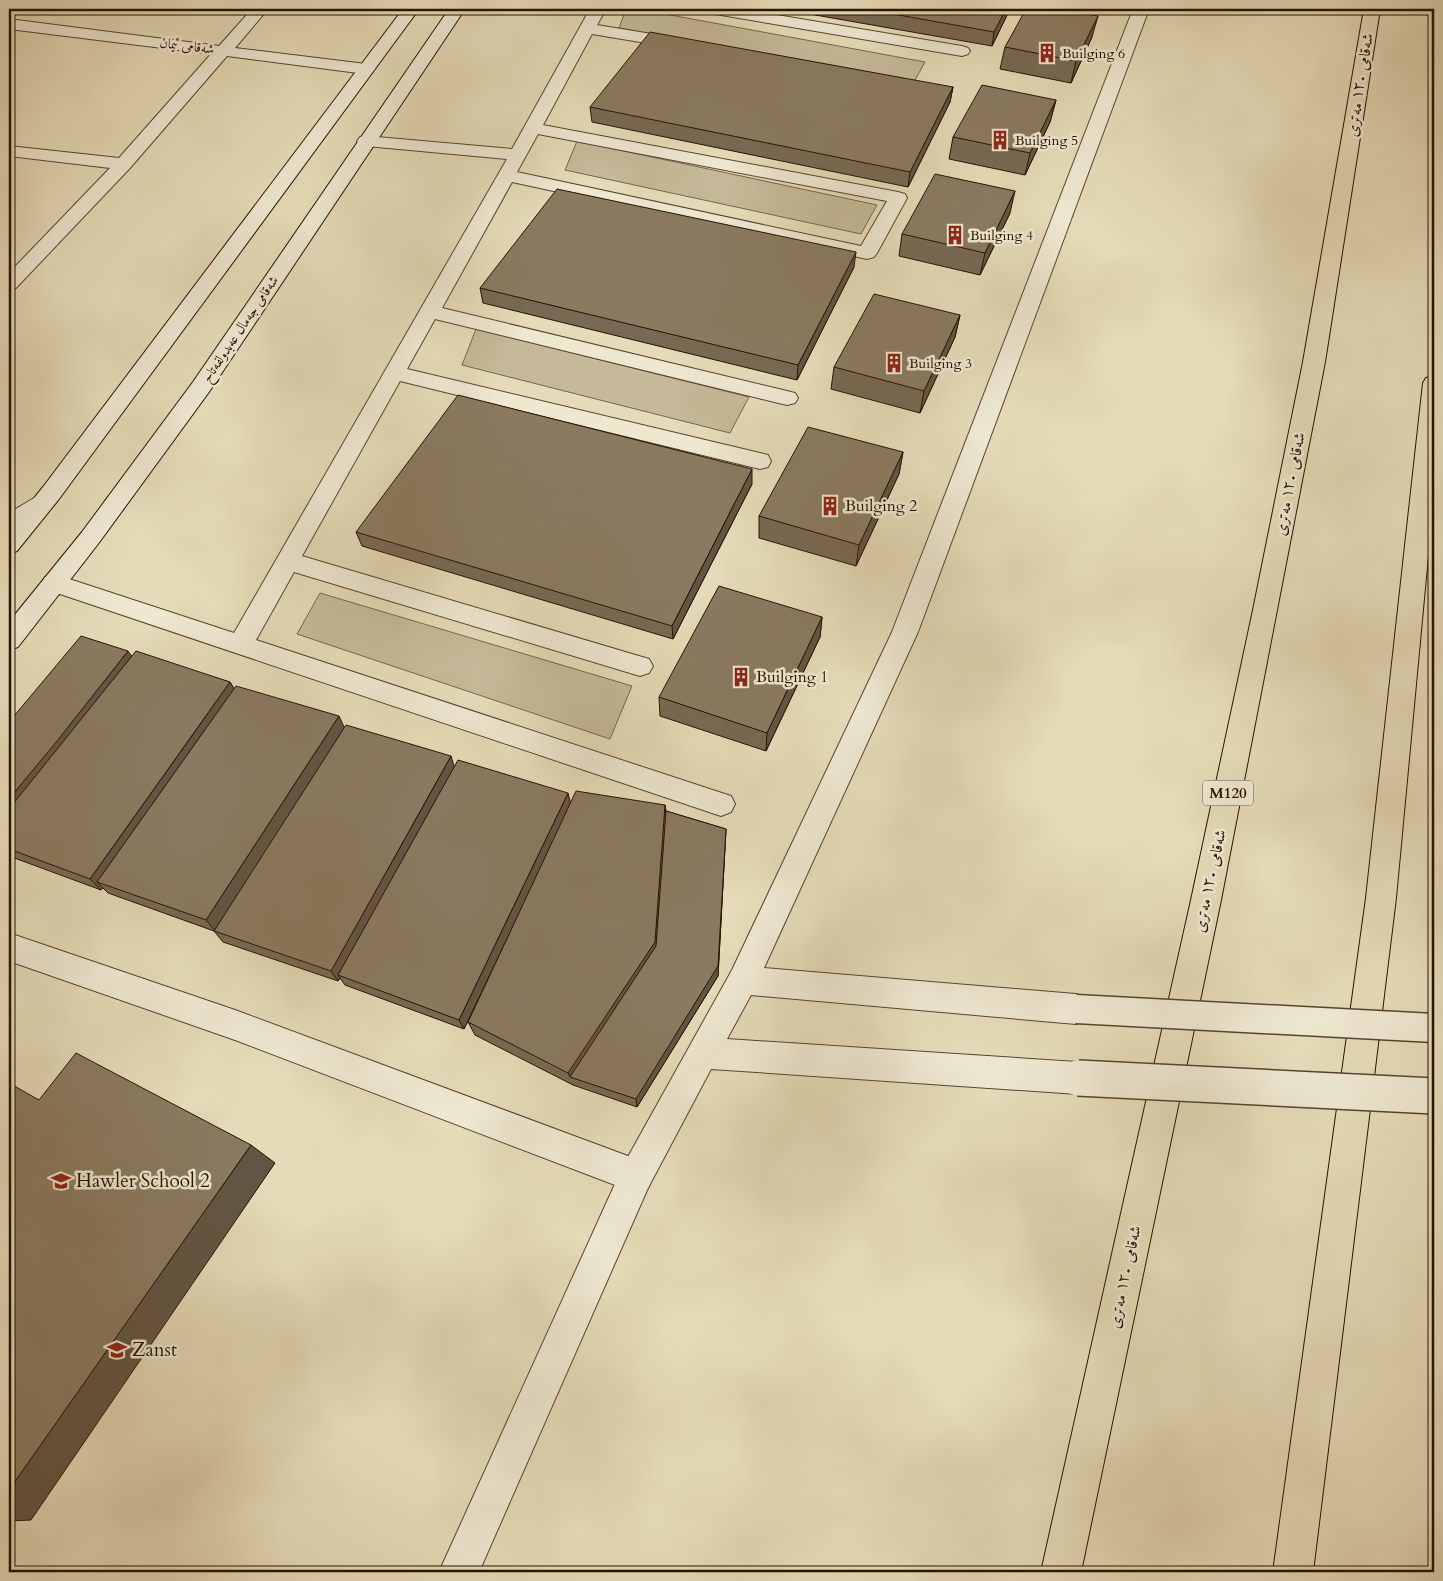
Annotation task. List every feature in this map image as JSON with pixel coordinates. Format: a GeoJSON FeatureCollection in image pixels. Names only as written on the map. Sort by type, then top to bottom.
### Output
{"type":"FeatureCollection","features":[{"type":"Feature","properties":{"kind":"highway","name":"شەقامی ١٢٠ مەتری"},"geometry":{"type":"LineString","coordinates":[[1061,1572],[1204,910],[1267,601],[1314,362],[1372,9]]}},
{"type":"Feature","properties":{"kind":"highway"},"geometry":{"type":"LineString","coordinates":[[1293,1572],[1381,898],[1434,383]]}},
{"type":"Feature","properties":{"kind":"street"},"geometry":{"type":"LineString","coordinates":[[9,284],[124,164],[222,50],[260,9]]}},
{"type":"Feature","properties":{"kind":"street"},"geometry":{"type":"LineString","coordinates":[[9,545],[51,493],[411,9]]}},
{"type":"Feature","properties":{"kind":"street","name":"شەقامی جەمال عەبدولفەتاح"},"geometry":{"type":"LineString","coordinates":[[9,640],[54,584],[201,387],[457,9]]}},
{"type":"Feature","properties":{"kind":"street"},"geometry":{"type":"LineString","coordinates":[[240,645],[518,155],[598,9]]}},
{"type":"Feature","properties":{"kind":"street"},"geometry":{"type":"LineString","coordinates":[[715,9],[962,52]]}},
{"type":"Feature","properties":{"kind":"street"},"geometry":{"type":"LineString","coordinates":[[459,1572],[636,1176],[743,980],[905,632],[1141,9]]}},
{"type":"Feature","properties":{"kind":"street","name":"شەقامی ئیمان"},"geometry":{"type":"LineString","coordinates":[[9,24],[366,69]]}},
{"type":"Feature","properties":{"kind":"street"},"geometry":{"type":"LineString","coordinates":[[587,28],[693,46]]}},
{"type":"Feature","properties":{"kind":"street"},"geometry":{"type":"LineString","coordinates":[[506,175],[867,254],[898,198],[532,128]]}},
{"type":"Feature","properties":{"kind":"street"},"geometry":{"type":"LineString","coordinates":[[366,141],[518,155]]}},
{"type":"Feature","properties":{"kind":"street"},"geometry":{"type":"LineString","coordinates":[[9,151],[124,164]]}},
{"type":"Feature","properties":{"kind":"street"},"geometry":{"type":"LineString","coordinates":[[429,311],[787,398]]}},
{"type":"Feature","properties":{"kind":"street"},"geometry":{"type":"LineString","coordinates":[[394,372],[760,461]]}},
{"type":"Feature","properties":{"kind":"street"},"geometry":{"type":"LineString","coordinates":[[288,561],[640,666]]}},
{"type":"Feature","properties":{"kind":"street"},"geometry":{"type":"LineString","coordinates":[[54,584],[721,804]]}},
{"type":"Feature","properties":{"kind":"street"},"geometry":{"type":"LineString","coordinates":[[9,947],[235,1025],[636,1176]]}},
{"type":"Feature","properties":{"kind":"street"},"geometry":{"type":"LineString","coordinates":[[743,980],[1076,1009],[1434,1028]]}},
{"type":"Feature","properties":{"kind":"street"},"geometry":{"type":"LineString","coordinates":[[702,1053],[1078,1078],[1434,1096]]}},
{"type":"Feature","properties":{"kind":"lane"},"geometry":{"type":"LineString","coordinates":[[9,521],[51,493]]}},
{"type":"Feature","properties":{"kind":"shaded area"},"geometry":{"type":"Polygon","coordinates":[[[626,9],[638,9],[925,62],[914,82],[619,28],[626,9]]]}},
{"type":"Feature","properties":{"kind":"shaded area"},"geometry":{"type":"Polygon","coordinates":[[[577,141],[877,205],[861,234],[565,170],[577,141]]]}},
{"type":"Feature","properties":{"kind":"shaded area"},"geometry":{"type":"Polygon","coordinates":[[[476,329],[749,397],[730,433],[462,365],[476,329]]]}},
{"type":"Feature","properties":{"kind":"shaded area"},"geometry":{"type":"Polygon","coordinates":[[[320,593],[632,686],[610,739],[297,634],[320,593]]]}},
{"type":"Feature","properties":{"kind":"building"},"geometry":{"type":"Polygon","coordinates":[[[865,9],[1006,9],[994,32],[865,9]]]}},
{"type":"Feature","properties":{"kind":"building"},"geometry":{"type":"Polygon","coordinates":[[[1026,9],[1060,9],[1098,16],[1076,61],[1005,47],[1026,9]]]}},
{"type":"Feature","properties":{"kind":"building"},"geometry":{"type":"Polygon","coordinates":[[[650,32],[953,87],[910,172],[590,107],[650,32]]]}},
{"type":"Feature","properties":{"kind":"building"},"geometry":{"type":"Polygon","coordinates":[[[982,85],[1056,100],[1030,153],[953,137],[982,85]]]}},
{"type":"Feature","properties":{"kind":"building","name":"Builging 4"},"geometry":{"type":"Polygon","coordinates":[[[935,174],[1015,191],[985,253],[902,234],[935,174]]]}},
{"type":"Feature","properties":{"kind":"building"},"geometry":{"type":"Polygon","coordinates":[[[557,189],[856,252],[798,365],[480,288],[557,189]]]}},
{"type":"Feature","properties":{"kind":"building","name":"Builging 3"},"geometry":{"type":"Polygon","coordinates":[[[874,294],[960,315],[924,391],[834,367],[874,294]]]}},
{"type":"Feature","properties":{"kind":"building"},"geometry":{"type":"Polygon","coordinates":[[[458,395],[752,469],[672,626],[356,532],[458,395]]]}},
{"type":"Feature","properties":{"kind":"building","name":"Builging 2"},"geometry":{"type":"Polygon","coordinates":[[[808,427],[903,452],[859,545],[759,516],[808,427]]]}},
{"type":"Feature","properties":{"kind":"building","name":"Builging 1"},"geometry":{"type":"Polygon","coordinates":[[[719,586],[822,617],[767,733],[659,697],[719,586]]]}},
{"type":"Feature","properties":{"kind":"building"},"geometry":{"type":"Polygon","coordinates":[[[81,636],[128,651],[9,799],[9,722],[81,636]]]}},
{"type":"Feature","properties":{"kind":"building"},"geometry":{"type":"Polygon","coordinates":[[[136,651],[230,682],[90,879],[9,849],[9,809],[136,651]]]}},
{"type":"Feature","properties":{"kind":"building"},"geometry":{"type":"Polygon","coordinates":[[[236,686],[339,716],[206,920],[97,882],[236,686]]]}},
{"type":"Feature","properties":{"kind":"building"},"geometry":{"type":"Polygon","coordinates":[[[346,725],[451,756],[331,971],[214,931],[346,725]]]}},
{"type":"Feature","properties":{"kind":"building"},"geometry":{"type":"Polygon","coordinates":[[[458,760],[568,793],[459,1020],[338,975],[458,760]]]}},
{"type":"Feature","properties":{"kind":"building"},"geometry":{"type":"Polygon","coordinates":[[[576,791],[665,805],[655,942],[568,1073],[468,1022],[576,791]]]}},
{"type":"Feature","properties":{"kind":"building"},"geometry":{"type":"Polygon","coordinates":[[[666,811],[726,829],[718,966],[636,1099],[570,1077],[656,946],[666,811]]]}},
{"type":"Feature","properties":{"kind":"building"},"geometry":{"type":"Polygon","coordinates":[[[76,1053],[251,1145],[9,1490],[9,1083],[39,1100],[76,1053]]]}},
{"type":"Feature","properties":{"kind":"place","name":"Builging 6"},"geometry":{"type":"Point","coordinates":[1047,53]}},
{"type":"Feature","properties":{"kind":"place","name":"Builging 5"},"geometry":{"type":"Point","coordinates":[1000,140]}},
{"type":"Feature","properties":{"kind":"place","name":"Builging 4"},"geometry":{"type":"Point","coordinates":[955,235]}},
{"type":"Feature","properties":{"kind":"place","name":"Builging 3"},"geometry":{"type":"Point","coordinates":[894,363]}},
{"type":"Feature","properties":{"kind":"place","name":"Builging 2"},"geometry":{"type":"Point","coordinates":[830,506]}},
{"type":"Feature","properties":{"kind":"place","name":"Builging 1"},"geometry":{"type":"Point","coordinates":[741,677]}},
{"type":"Feature","properties":{"kind":"place","name":"Hawler School 2"},"geometry":{"type":"Point","coordinates":[61,1181]}},
{"type":"Feature","properties":{"kind":"place","name":"Zanst"},"geometry":{"type":"Point","coordinates":[117,1350]}}]}
